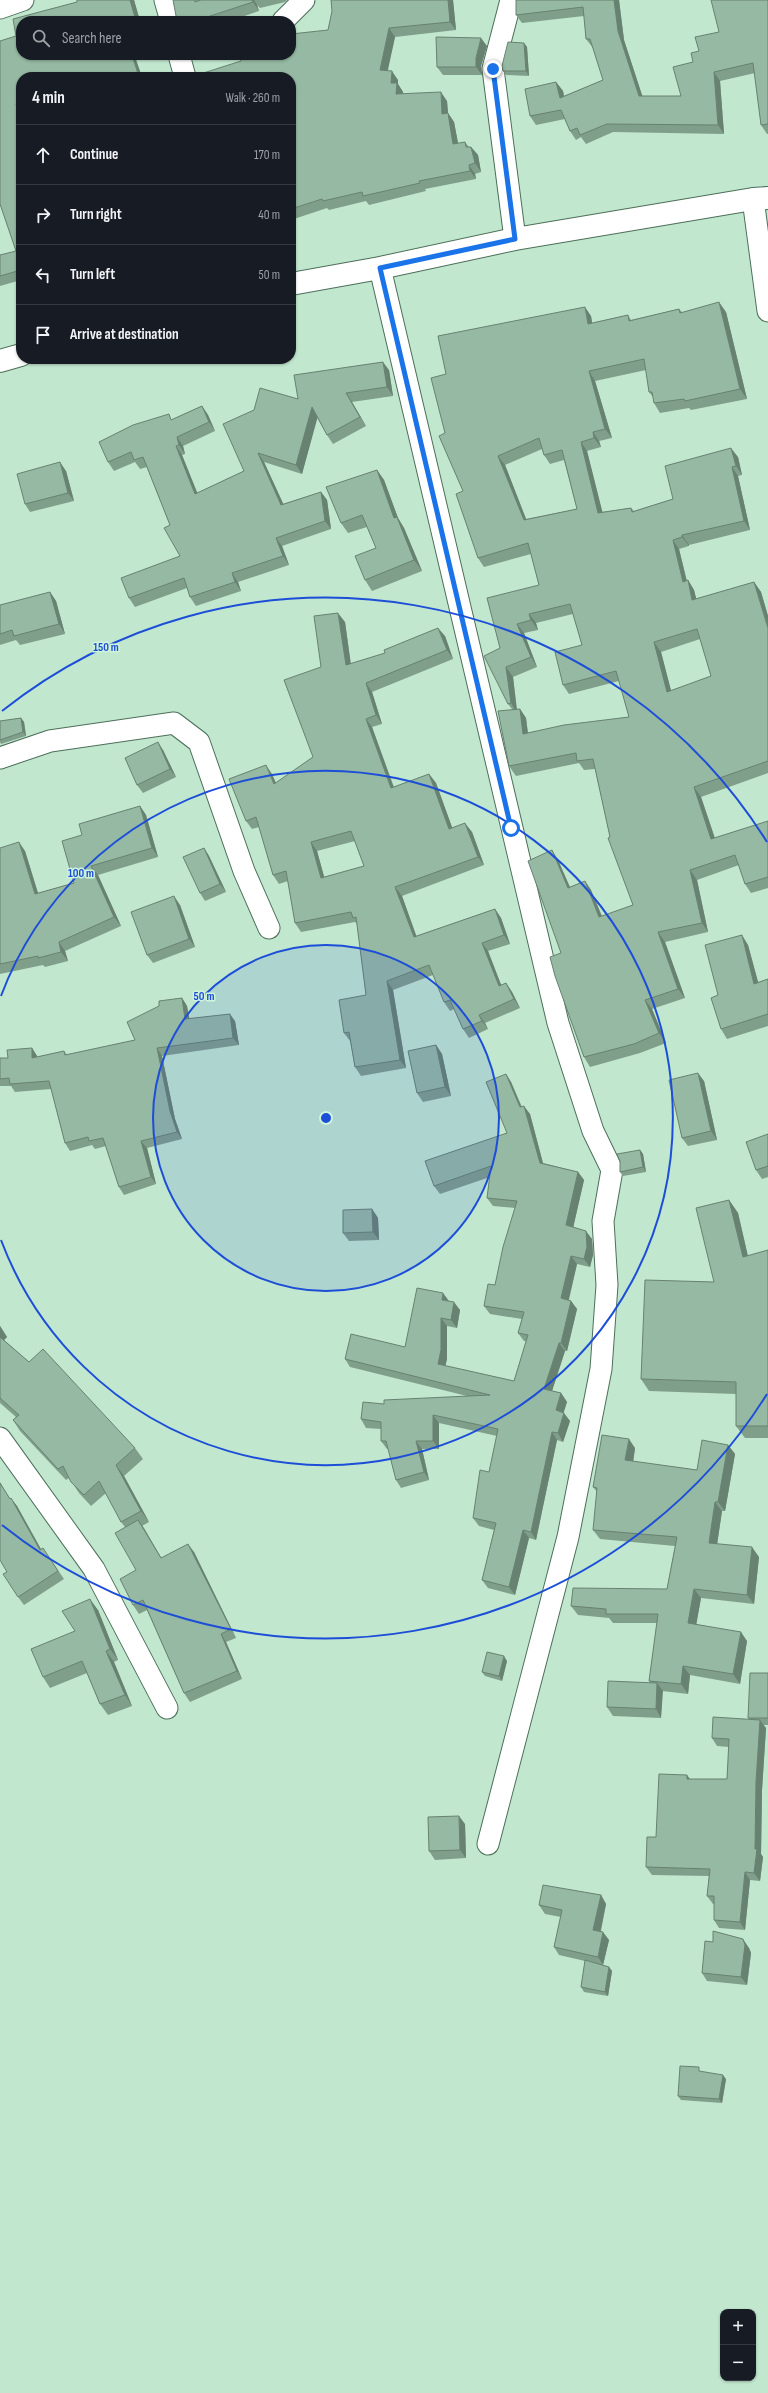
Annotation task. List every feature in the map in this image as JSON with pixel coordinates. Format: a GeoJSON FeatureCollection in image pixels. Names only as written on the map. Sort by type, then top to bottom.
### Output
{"type":"FeatureCollection","features":[{"type":"Feature","properties":{"kind":"street"},"geometry":{"type":"LineString","coordinates":[[0,8],[23,0]]}},
{"type":"Feature","properties":{"kind":"street"},"geometry":{"type":"LineString","coordinates":[[165,0],[170,16]]}},
{"type":"Feature","properties":{"kind":"street"},"geometry":{"type":"LineString","coordinates":[[288,16],[304,0]]}},
{"type":"Feature","properties":{"kind":"street"},"geometry":{"type":"LineString","coordinates":[[511,0],[493,69],[515,239]]}},
{"type":"Feature","properties":{"kind":"street"},"geometry":{"type":"LineString","coordinates":[[182,60],[184,72]]}},
{"type":"Feature","properties":{"kind":"street"},"geometry":{"type":"LineString","coordinates":[[296,283],[380,268],[515,239],[760,198],[768,311]]}},
{"type":"Feature","properties":{"kind":"street"},"geometry":{"type":"LineString","coordinates":[[380,268],[558,1023],[593,1131],[612,1170],[603,1221],[607,1285],[601,1369],[568,1537],[488,1844]]}},
{"type":"Feature","properties":{"kind":"street"},"geometry":{"type":"LineString","coordinates":[[0,361],[16,356]]}},
{"type":"Feature","properties":{"kind":"street"},"geometry":{"type":"LineString","coordinates":[[0,758],[50,741],[174,723],[199,742],[244,871],[269,928]]}},
{"type":"Feature","properties":{"kind":"street"},"geometry":{"type":"LineString","coordinates":[[0,1438],[94,1569],[167,1708]]}},
{"type":"Feature","properties":{"kind":"building"},"geometry":{"type":"Polygon","coordinates":[[[77,0],[130,0],[135,16],[24,16],[77,2],[77,0]]]}},
{"type":"Feature","properties":{"kind":"building"},"geometry":{"type":"Polygon","coordinates":[[[173,0],[195,0],[195,2],[201,0],[252,0],[253,2],[210,16],[176,16],[173,0]]]}},
{"type":"Feature","properties":{"kind":"building"},"geometry":{"type":"Polygon","coordinates":[[[331,0],[448,0],[450,22],[389,28],[380,70],[392,71],[391,83],[397,83],[396,94],[441,92],[442,114],[448,113],[453,144],[465,142],[466,147],[471,147],[475,163],[469,165],[470,171],[419,181],[420,183],[363,196],[362,192],[323,201],[322,199],[296,207],[296,72],[207,72],[241,60],[296,60],[296,33],[328,30],[332,11],[331,0]]]}},
{"type":"Feature","properties":{"kind":"building"},"geometry":{"type":"Polygon","coordinates":[[[516,0],[614,0],[618,31],[639,96],[681,96],[673,67],[693,62],[691,53],[699,51],[695,37],[719,32],[711,0],[768,0],[768,124],[761,125],[753,63],[714,72],[718,125],[607,124],[580,135],[577,128],[570,131],[561,110],[530,116],[525,89],[556,82],[560,98],[603,80],[590,39],[586,39],[583,7],[516,15],[516,0]]]}},
{"type":"Feature","properties":{"kind":"building"},"geometry":{"type":"Polygon","coordinates":[[[16,18],[16,36],[13,19],[16,18]]]}},
{"type":"Feature","properties":{"kind":"building"},"geometry":{"type":"Polygon","coordinates":[[[16,36],[16,60],[134,60],[137,72],[16,72],[16,251],[0,204],[0,41],[16,36]]]}},
{"type":"Feature","properties":{"kind":"building"},"geometry":{"type":"Polygon","coordinates":[[[436,37],[481,38],[476,58],[476,67],[437,67],[436,37]]]}},
{"type":"Feature","properties":{"kind":"building"},"geometry":{"type":"Polygon","coordinates":[[[508,42],[524,43],[526,71],[503,71],[502,66],[508,42]]]}},
{"type":"Feature","properties":{"kind":"building"},"geometry":{"type":"Polygon","coordinates":[[[16,251],[16,271],[0,276],[0,255],[16,251]]]}},
{"type":"Feature","properties":{"kind":"building"},"geometry":{"type":"Polygon","coordinates":[[[719,302],[740,389],[685,401],[684,399],[654,403],[652,392],[649,392],[644,359],[589,371],[605,429],[593,432],[594,438],[581,442],[598,513],[631,508],[632,512],[673,499],[665,466],[731,448],[736,466],[732,467],[744,521],[682,535],[682,537],[673,540],[683,582],[688,580],[692,600],[754,582],[768,628],[768,761],[694,787],[711,839],[768,821],[768,877],[745,884],[735,855],[690,870],[702,923],[658,932],[678,989],[645,1000],[659,1033],[634,1044],[584,1057],[555,976],[550,957],[561,953],[528,861],[552,850],[568,888],[585,881],[599,917],[633,905],[608,838],[610,837],[593,759],[577,761],[576,753],[509,766],[498,711],[520,709],[523,734],[564,725],[629,717],[616,671],[563,685],[555,652],[582,645],[570,604],[529,614],[531,620],[517,624],[531,657],[506,667],[511,703],[508,704],[484,656],[500,648],[487,598],[539,585],[528,543],[478,558],[456,494],[463,491],[439,436],[445,433],[431,378],[446,374],[438,336],[585,307],[588,324],[628,315],[629,321],[679,309],[680,313],[719,302]],[[539,438],[498,456],[524,520],[577,509],[562,450],[544,455],[539,438]],[[697,629],[654,642],[667,692],[711,676],[697,629]]]}},
{"type":"Feature","properties":{"kind":"building"},"geometry":{"type":"Polygon","coordinates":[[[383,362],[387,387],[346,393],[360,417],[327,435],[312,407],[296,465],[258,453],[281,505],[321,492],[325,521],[276,538],[283,556],[232,573],[235,582],[190,597],[184,578],[129,598],[121,578],[180,556],[164,528],[170,525],[143,457],[134,460],[131,452],[108,462],[99,442],[133,425],[169,414],[171,420],[202,406],[209,422],[177,437],[179,445],[176,446],[195,494],[244,471],[223,424],[254,410],[260,388],[298,399],[294,375],[383,362]]]}},
{"type":"Feature","properties":{"kind":"building"},"geometry":{"type":"Polygon","coordinates":[[[60,462],[68,493],[25,504],[17,474],[60,462]]]}},
{"type":"Feature","properties":{"kind":"building"},"geometry":{"type":"Polygon","coordinates":[[[377,470],[394,518],[397,517],[414,560],[365,580],[355,556],[376,548],[362,515],[341,523],[326,487],[377,470]]]}},
{"type":"Feature","properties":{"kind":"building"},"geometry":{"type":"Polygon","coordinates":[[[50,592],[59,624],[14,636],[12,630],[0,634],[0,605],[50,592]]]}},
{"type":"Feature","properties":{"kind":"building"},"geometry":{"type":"Polygon","coordinates":[[[338,613],[346,665],[385,653],[384,650],[438,628],[447,650],[366,683],[376,715],[366,719],[391,788],[429,774],[449,829],[465,823],[478,857],[395,887],[414,937],[495,909],[504,935],[482,943],[499,986],[506,983],[514,999],[479,1015],[482,1021],[463,1029],[450,1000],[444,1002],[429,965],[387,981],[400,1060],[355,1067],[349,1032],[344,1033],[339,1000],[366,995],[356,917],[353,918],[351,912],[295,923],[286,871],[273,875],[256,817],[246,821],[229,779],[266,765],[274,784],[313,757],[284,680],[321,667],[314,616],[338,613]],[[351,831],[311,842],[321,878],[364,866],[351,831]]]}},
{"type":"Feature","properties":{"kind":"building"},"geometry":{"type":"Polygon","coordinates":[[[21,718],[23,732],[0,740],[0,721],[21,718]]]}},
{"type":"Feature","properties":{"kind":"building"},"geometry":{"type":"Polygon","coordinates":[[[158,742],[170,769],[137,785],[125,758],[158,742]]]}},
{"type":"Feature","properties":{"kind":"building"},"geometry":{"type":"Polygon","coordinates":[[[140,806],[152,848],[91,866],[114,917],[59,942],[61,952],[38,958],[38,956],[0,964],[0,848],[19,842],[35,894],[74,883],[62,841],[82,835],[79,824],[140,806]]]}},
{"type":"Feature","properties":{"kind":"building"},"geometry":{"type":"Polygon","coordinates":[[[204,848],[220,884],[200,893],[183,857],[204,848]]]}},
{"type":"Feature","properties":{"kind":"building"},"geometry":{"type":"Polygon","coordinates":[[[174,896],[189,939],[147,955],[131,912],[174,896]]]}},
{"type":"Feature","properties":{"kind":"building"},"geometry":{"type":"Polygon","coordinates":[[[742,935],[754,984],[768,979],[768,1014],[721,1029],[711,998],[718,995],[705,945],[742,935]]]}},
{"type":"Feature","properties":{"kind":"building"},"geometry":{"type":"Polygon","coordinates":[[[182,998],[185,1019],[230,1014],[233,1038],[157,1048],[170,1111],[177,1132],[141,1141],[151,1177],[119,1187],[103,1138],[89,1141],[88,1137],[65,1143],[49,1081],[10,1084],[9,1078],[0,1079],[0,1058],[8,1058],[7,1050],[32,1048],[32,1058],[64,1051],[65,1055],[135,1040],[127,1022],[159,1006],[159,1001],[182,998]]]}},
{"type":"Feature","properties":{"kind":"building"},"geometry":{"type":"Polygon","coordinates":[[[436,1045],[445,1087],[417,1093],[408,1051],[436,1045]]]}},
{"type":"Feature","properties":{"kind":"building"},"geometry":{"type":"Polygon","coordinates":[[[698,1073],[711,1131],[682,1138],[669,1080],[698,1073]]]}},
{"type":"Feature","properties":{"kind":"building"},"geometry":{"type":"Polygon","coordinates":[[[506,1074],[520,1107],[524,1106],[540,1163],[578,1172],[566,1225],[586,1231],[587,1247],[584,1259],[571,1256],[561,1298],[571,1301],[561,1343],[559,1343],[544,1389],[561,1393],[556,1410],[564,1413],[558,1433],[552,1432],[531,1532],[523,1530],[509,1587],[482,1580],[496,1523],[473,1518],[480,1470],[489,1472],[498,1429],[433,1415],[433,1441],[416,1441],[424,1472],[396,1480],[386,1441],[381,1441],[381,1422],[361,1419],[363,1402],[384,1404],[384,1400],[490,1395],[345,1359],[351,1334],[405,1347],[417,1288],[443,1293],[442,1300],[454,1302],[451,1320],[441,1318],[441,1350],[438,1364],[514,1381],[528,1335],[518,1333],[524,1312],[484,1306],[488,1284],[495,1285],[503,1247],[517,1201],[487,1198],[491,1166],[434,1186],[425,1161],[507,1133],[486,1082],[506,1074]]]}},
{"type":"Feature","properties":{"kind":"building"},"geometry":{"type":"Polygon","coordinates":[[[768,1134],[768,1166],[756,1170],[746,1142],[768,1134]]]}},
{"type":"Feature","properties":{"kind":"building"},"geometry":{"type":"Polygon","coordinates":[[[640,1150],[643,1167],[620,1172],[620,1161],[617,1154],[640,1150]]]}},
{"type":"Feature","properties":{"kind":"building"},"geometry":{"type":"Polygon","coordinates":[[[729,1200],[743,1257],[768,1250],[768,1426],[736,1426],[736,1382],[641,1379],[645,1280],[714,1282],[696,1208],[729,1200]]]}},
{"type":"Feature","properties":{"kind":"building"},"geometry":{"type":"Polygon","coordinates":[[[372,1209],[373,1232],[343,1233],[343,1210],[372,1209]]]}},
{"type":"Feature","properties":{"kind":"building"},"geometry":{"type":"Polygon","coordinates":[[[0,1337],[29,1362],[43,1349],[135,1448],[116,1465],[141,1511],[121,1522],[99,1481],[84,1495],[71,1482],[63,1466],[58,1469],[13,1420],[19,1415],[0,1398],[0,1337]]]}},
{"type":"Feature","properties":{"kind":"building"},"geometry":{"type":"Polygon","coordinates":[[[602,1435],[629,1439],[625,1460],[697,1470],[702,1440],[728,1445],[718,1502],[715,1502],[709,1543],[752,1547],[747,1595],[694,1589],[688,1623],[741,1632],[733,1674],[683,1666],[681,1684],[649,1681],[658,1614],[606,1614],[606,1609],[571,1606],[573,1588],[667,1589],[677,1537],[593,1530],[597,1488],[593,1487],[602,1435]]]}},
{"type":"Feature","properties":{"kind":"building"},"geometry":{"type":"Polygon","coordinates":[[[0,1483],[10,1499],[11,1498],[40,1550],[43,1548],[58,1571],[18,1597],[3,1574],[7,1572],[0,1560],[0,1483]]]}},
{"type":"Feature","properties":{"kind":"building"},"geometry":{"type":"Polygon","coordinates":[[[138,1520],[161,1558],[188,1544],[231,1629],[221,1634],[237,1671],[184,1693],[143,1600],[133,1605],[120,1579],[136,1570],[115,1533],[138,1520]]]}},
{"type":"Feature","properties":{"kind":"building"},"geometry":{"type":"Polygon","coordinates":[[[90,1599],[110,1649],[106,1651],[125,1695],[100,1704],[82,1661],[43,1677],[31,1649],[75,1631],[62,1611],[90,1599]]]}},
{"type":"Feature","properties":{"kind":"building"},"geometry":{"type":"Polygon","coordinates":[[[487,1652],[504,1656],[499,1676],[482,1672],[487,1652]]]}},
{"type":"Feature","properties":{"kind":"building"},"geometry":{"type":"Polygon","coordinates":[[[750,1673],[768,1673],[768,1718],[748,1718],[750,1673]]]}},
{"type":"Feature","properties":{"kind":"building"},"geometry":{"type":"Polygon","coordinates":[[[608,1681],[657,1683],[656,1709],[607,1707],[608,1681]]]}},
{"type":"Feature","properties":{"kind":"building"},"geometry":{"type":"Polygon","coordinates":[[[713,1717],[760,1720],[756,1782],[755,1849],[757,1849],[754,1873],[745,1872],[740,1922],[714,1920],[714,1896],[707,1896],[710,1869],[646,1867],[647,1837],[656,1837],[659,1774],[687,1775],[687,1779],[727,1779],[729,1739],[712,1738],[713,1717]]]}},
{"type":"Feature","properties":{"kind":"building"},"geometry":{"type":"Polygon","coordinates":[[[459,1816],[460,1850],[429,1851],[428,1817],[459,1816]]]}},
{"type":"Feature","properties":{"kind":"building"},"geometry":{"type":"Polygon","coordinates":[[[543,1885],[601,1895],[593,1930],[603,1932],[598,1957],[554,1947],[562,1910],[539,1905],[543,1885]]]}},
{"type":"Feature","properties":{"kind":"building"},"geometry":{"type":"Polygon","coordinates":[[[713,1931],[743,1939],[745,1945],[741,1977],[702,1973],[705,1941],[713,1942],[713,1931]]]}},
{"type":"Feature","properties":{"kind":"building"},"geometry":{"type":"Polygon","coordinates":[[[585,1960],[609,1967],[605,1992],[581,1987],[585,1960]]]}},
{"type":"Feature","properties":{"kind":"building"},"geometry":{"type":"Polygon","coordinates":[[[680,2066],[699,2067],[699,2071],[723,2075],[719,2099],[678,2096],[680,2066]]]}},
{"type":"Feature","properties":{"kind":"route"},"geometry":{"type":"LineString","coordinates":[[493,69],[515,239],[380,268],[511,828]]}}]}
